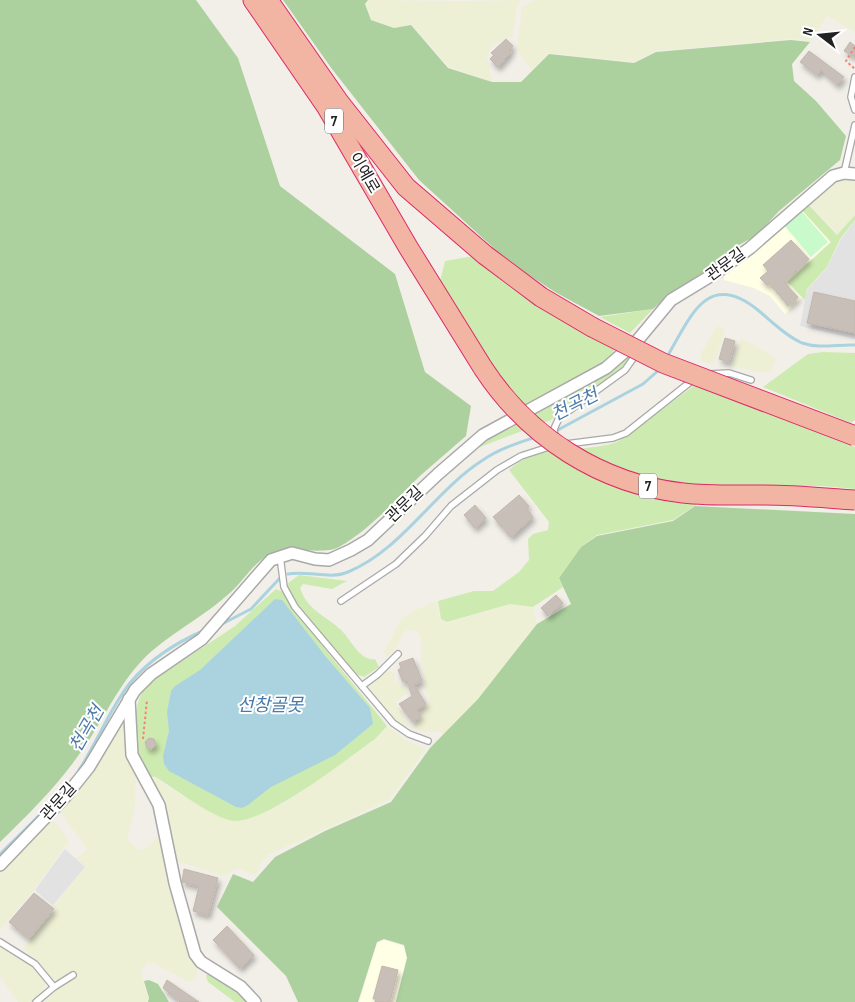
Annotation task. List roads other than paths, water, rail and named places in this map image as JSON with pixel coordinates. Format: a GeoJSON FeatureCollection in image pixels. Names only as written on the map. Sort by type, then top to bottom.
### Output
{"type":"FeatureCollection","features":[{"type":"Feature","properties":{"kind":"highway","name":"이예로"},"geometry":{"type":"LineString","coordinates":[[253,0],[326,106],[408,247],[501,395],[526,421],[551,442],[616,476],[640,485],[683,493],[855,500]]}},
{"type":"Feature","properties":{"kind":"highway","name":"이예로"},"geometry":{"type":"LineString","coordinates":[[268,0],[339,102],[406,187],[485,255],[541,297],[592,327],[663,363],[855,436]]}},
{"type":"Feature","properties":{"kind":"street","name":"관문길"},"geometry":{"type":"LineString","coordinates":[[0,865],[65,797],[83,775],[129,699],[151,674],[202,639],[263,567],[280,555],[292,553],[322,560],[338,557],[351,550],[383,527],[443,469],[483,435],[599,372],[646,330],[671,300],[717,272],[764,236],[833,176],[850,174]]}},
{"type":"Feature","properties":{"kind":"street"},"geometry":{"type":"LineString","coordinates":[[129,699],[132,755],[159,805],[175,884],[195,954],[201,962],[241,987],[255,1002]]}},
{"type":"Feature","properties":{"kind":"lane"},"geometry":{"type":"LineString","coordinates":[[855,77],[851,97],[855,110]]}},
{"type":"Feature","properties":{"kind":"lane"},"geometry":{"type":"LineString","coordinates":[[850,174],[855,125]]}},
{"type":"Feature","properties":{"kind":"lane"},"geometry":{"type":"LineString","coordinates":[[555,446],[554,432],[559,418],[625,370],[636,354],[646,330]]}},
{"type":"Feature","properties":{"kind":"lane"},"geometry":{"type":"LineString","coordinates":[[341,601],[396,564],[451,506],[497,470],[534,451],[555,446],[613,438],[626,433],[691,381],[702,375],[729,373],[751,380]]}},
{"type":"Feature","properties":{"kind":"lane"},"geometry":{"type":"LineString","coordinates":[[280,555],[284,586],[290,600],[383,713],[400,729],[428,741]]}},
{"type":"Feature","properties":{"kind":"lane"},"geometry":{"type":"LineString","coordinates":[[362,686],[378,674],[398,654]]}},
{"type":"Feature","properties":{"kind":"lane"},"geometry":{"type":"LineString","coordinates":[[0,942],[35,964],[54,987]]}},
{"type":"Feature","properties":{"kind":"lane"},"geometry":{"type":"LineString","coordinates":[[36,1002],[54,987],[73,975]]}},
{"type":"Feature","properties":{"kind":"water","name":"선창골못"},"geometry":{"type":"Polygon","coordinates":[[[275,599],[282,600],[326,657],[370,708],[373,724],[335,755],[271,787],[248,805],[242,808],[236,807],[169,771],[164,764],[163,756],[169,731],[167,712],[171,691],[175,686],[200,670],[275,599]]]}},
{"type":"Feature","properties":{"kind":"waterway","name":"천곡천"},"geometry":{"type":"LineString","coordinates":[[667,357],[684,327],[702,303],[713,296],[726,295],[741,299],[759,311],[785,333],[802,343],[822,346],[855,345]]}},
{"type":"Feature","properties":{"kind":"waterway","name":"천곡천"},"geometry":{"type":"LineString","coordinates":[[554,432],[643,384],[660,369]]}},
{"type":"Feature","properties":{"kind":"waterway","name":"천곡천"},"geometry":{"type":"LineString","coordinates":[[288,574],[341,574],[368,562],[402,535],[465,473],[495,453],[536,437]]}},
{"type":"Feature","properties":{"kind":"waterway","name":"천곡천"},"geometry":{"type":"LineString","coordinates":[[222,624],[251,609],[280,578]]}},
{"type":"Feature","properties":{"kind":"waterway","name":"천곡천"},"geometry":{"type":"LineString","coordinates":[[79,770],[116,703],[138,674],[164,652],[205,630]]}},
{"type":"Feature","properties":{"kind":"waterway","name":"천곡천"},"geometry":{"type":"LineString","coordinates":[[50,805],[69,783]]}},
{"type":"Feature","properties":{"kind":"waterway","name":"천곡천"},"geometry":{"type":"LineString","coordinates":[[0,854],[46,809]]}}]}
